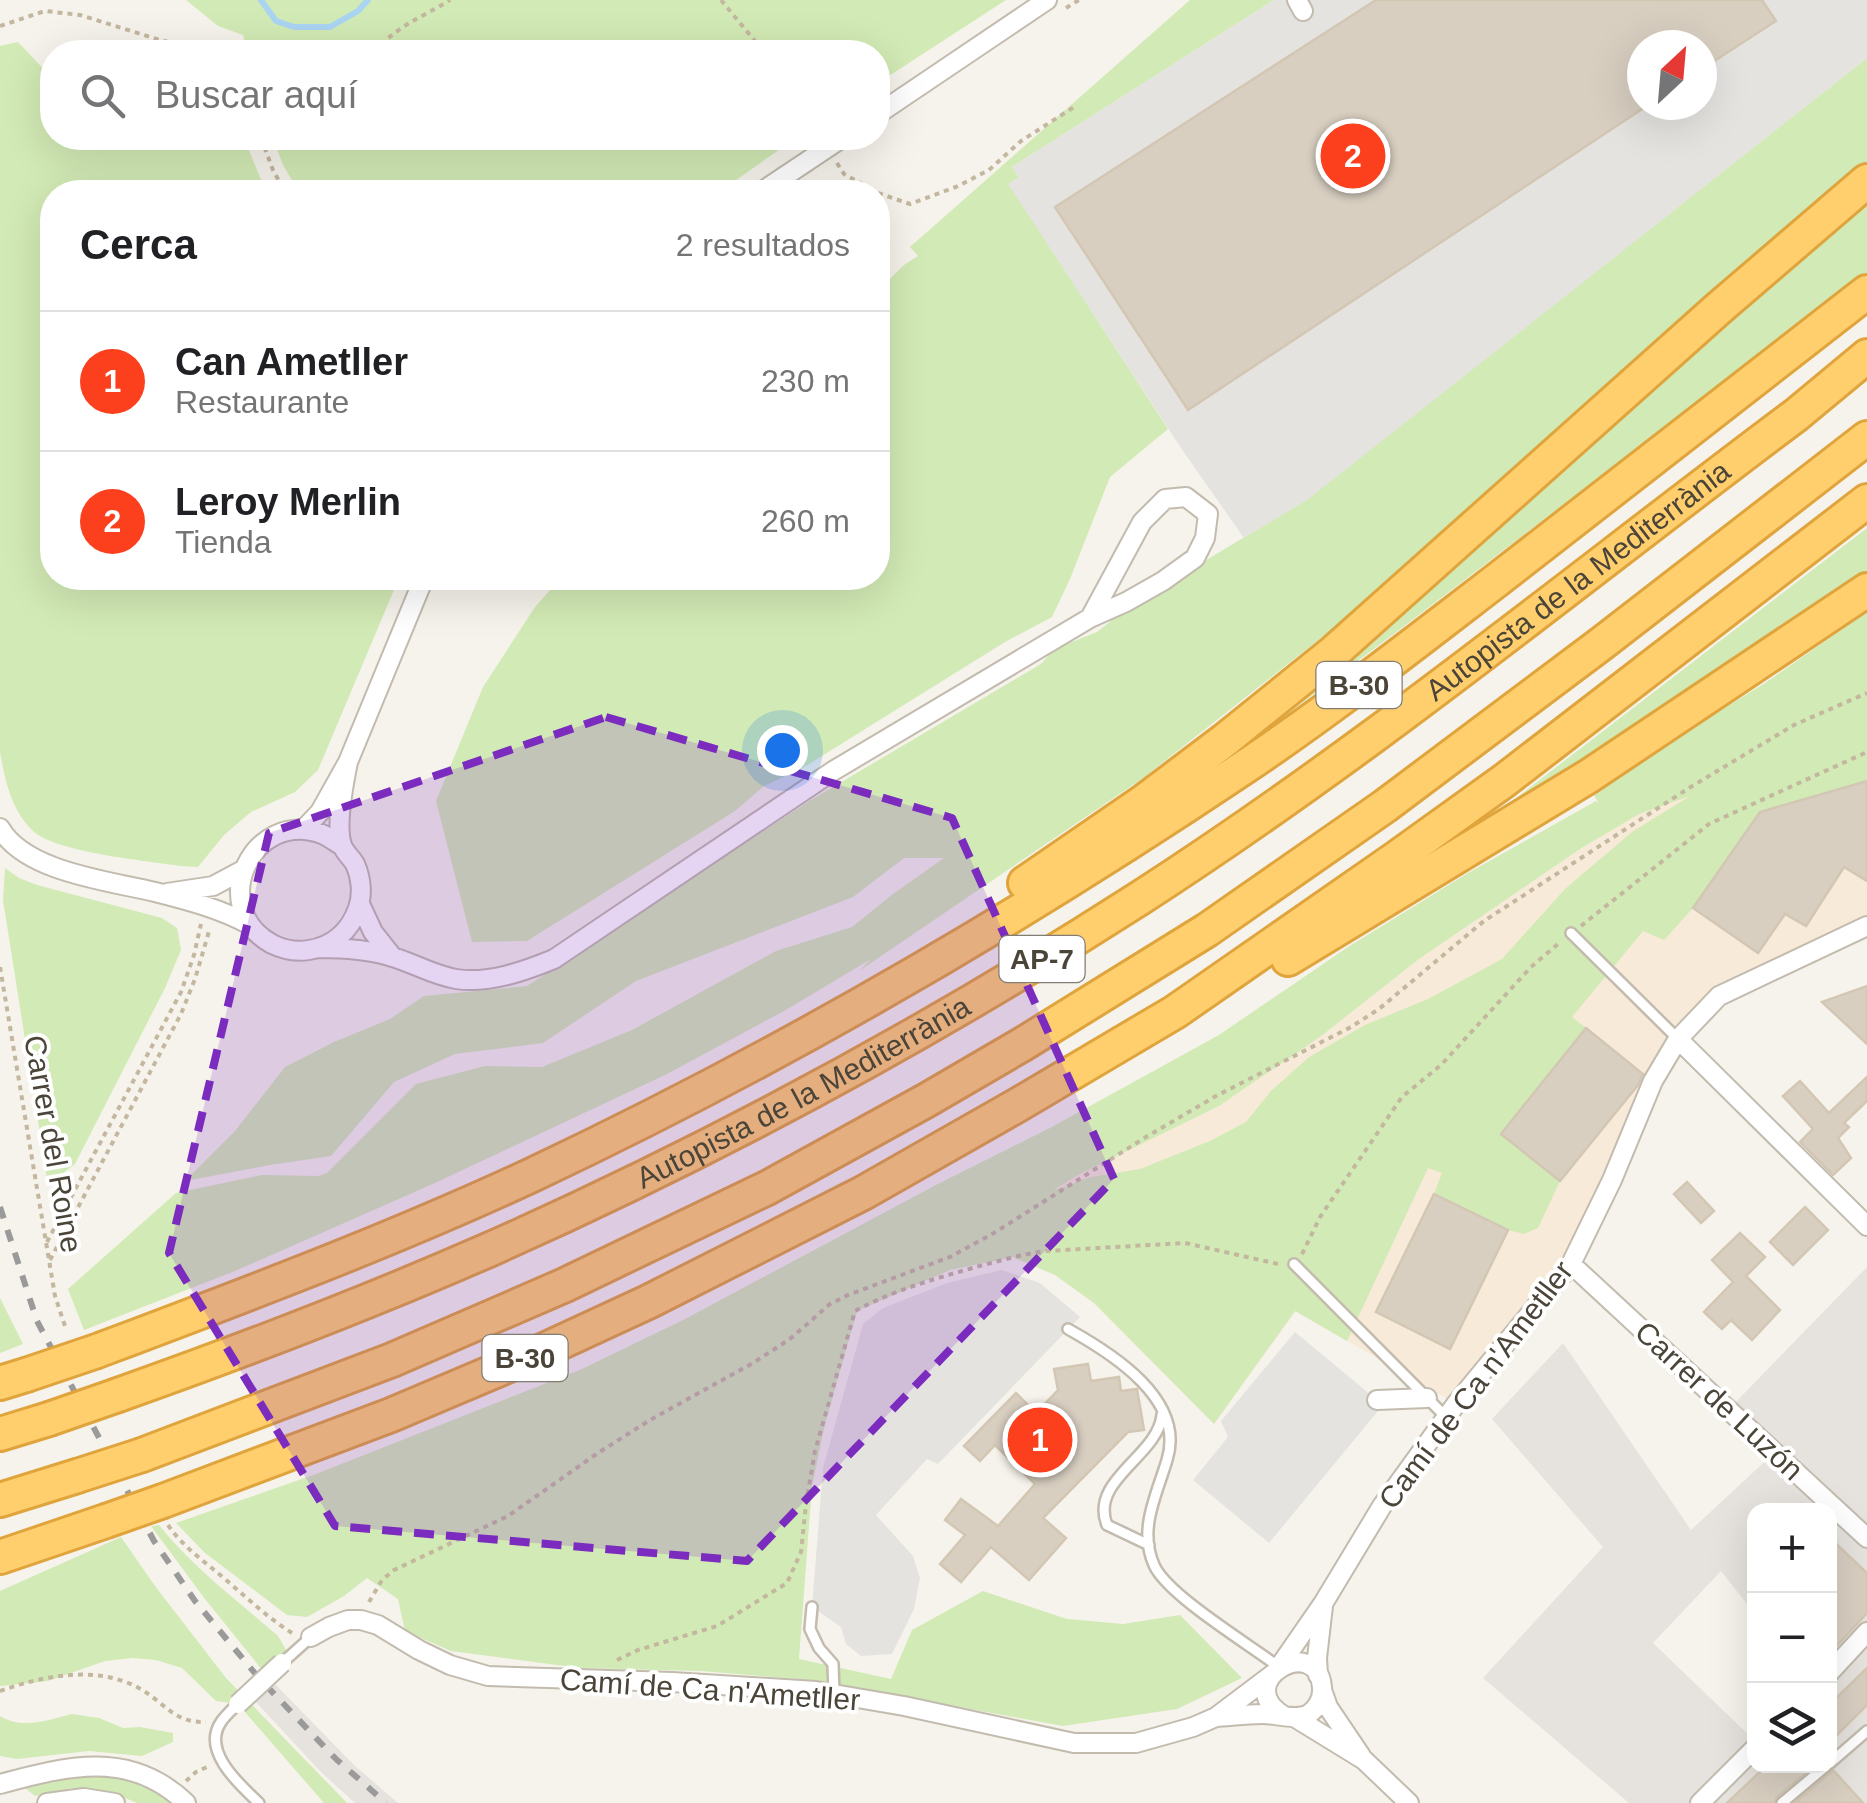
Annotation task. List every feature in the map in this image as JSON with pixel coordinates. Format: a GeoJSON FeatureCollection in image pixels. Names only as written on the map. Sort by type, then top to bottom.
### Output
{"type":"FeatureCollection","features":[{"type":"Feature","properties":{"kind":"highway"},"geometry":{"type":"LineString","coordinates":[[817,1030],[1143,802],[1293,685],[1867,181]]}},
{"type":"Feature","properties":{"kind":"highway","name":"B-30"},"geometry":{"type":"LineString","coordinates":[[13,1379],[240,1297],[469,1202],[662,1110],[917,974],[1252,762],[1460,609],[1867,292]]}},
{"type":"Feature","properties":{"kind":"highway","name":"Autopista de la Mediterrània"},"geometry":{"type":"LineString","coordinates":[[0,1434],[49,1420],[321,1320],[491,1249],[785,1106],[950,1015],[1159,885],[1348,755],[1796,415],[1867,356]]}},
{"type":"Feature","properties":{"kind":"highway","name":"Autopista de la Mediterrània"},"geometry":{"type":"LineString","coordinates":[[0,1500],[142,1455],[392,1360],[565,1285],[767,1188],[1023,1044],[1207,930],[1385,806],[1867,438]]}},
{"type":"Feature","properties":{"kind":"highway","name":"B-30"},"geometry":{"type":"LineString","coordinates":[[0,1558],[106,1521],[164,1511],[630,1310],[863,1193],[1175,1012],[1519,769],[1867,501]]}},
{"type":"Feature","properties":{"kind":"highway"},"geometry":{"type":"LineString","coordinates":[[1016,1106],[1206,1008],[1433,871],[1588,776],[1867,590]]}},
{"type":"Feature","properties":{"kind":"street"},"geometry":{"type":"LineString","coordinates":[[890,106],[1047,0]]}},
{"type":"Feature","properties":{"kind":"street"},"geometry":{"type":"LineString","coordinates":[[779,180],[823,150]]}},
{"type":"Feature","properties":{"kind":"street"},"geometry":{"type":"LineString","coordinates":[[319,948],[338,939],[352,923],[360,904],[361,882],[342,846],[324,834],[282,832],[252,854],[239,889],[250,925],[263,939],[298,951],[355,948],[392,956],[458,980],[513,976],[554,959],[832,771],[1090,618],[1126,602],[1195,558],[1206,538],[1208,514],[1186,497],[1165,499],[1142,522],[1090,618]]}},
{"type":"Feature","properties":{"kind":"street"},"geometry":{"type":"LineString","coordinates":[[303,830],[320,812],[348,762],[419,590]]}},
{"type":"Feature","properties":{"kind":"street"},"geometry":{"type":"LineString","coordinates":[[342,846],[342,800],[348,762]]}},
{"type":"Feature","properties":{"kind":"street"},"geometry":{"type":"LineString","coordinates":[[0,828],[14,845],[45,864],[162,894],[208,915],[250,925]]}},
{"type":"Feature","properties":{"kind":"street"},"geometry":{"type":"LineString","coordinates":[[162,894],[213,886],[243,870]]}},
{"type":"Feature","properties":{"kind":"street"},"geometry":{"type":"LineString","coordinates":[[360,904],[373,932],[392,956]]}},
{"type":"Feature","properties":{"kind":"street","name":"Camí de Ca n'Ametller"},"geometry":{"type":"LineString","coordinates":[[361,1620],[468,1672],[488,1676],[816,1691],[1074,1743],[1136,1743],[1216,1717],[1276,1670],[1324,1602],[1382,1506],[1446,1417],[1571,1264],[1612,1180],[1653,1081],[1678,1039],[1719,996],[1867,926]]}},
{"type":"Feature","properties":{"kind":"street"},"geometry":{"type":"LineString","coordinates":[[1678,1039],[1867,1226]]}},
{"type":"Feature","properties":{"kind":"street","name":"Carrer de Luzón"},"geometry":{"type":"LineString","coordinates":[[1571,1264],[1867,1538]]}},
{"type":"Feature","properties":{"kind":"street"},"geometry":{"type":"LineString","coordinates":[[1376,1400],[1427,1398]]}},
{"type":"Feature","properties":{"kind":"street","name":"Camí de Ca n'Ametller"},"geometry":{"type":"LineString","coordinates":[[1320,1682],[1317,1658],[1324,1602]]}},
{"type":"Feature","properties":{"kind":"street"},"geometry":{"type":"LineString","coordinates":[[312,1637],[329,1626],[361,1620]]}},
{"type":"Feature","properties":{"kind":"street"},"geometry":{"type":"LineString","coordinates":[[1837,1664],[1867,1632]]}},
{"type":"Feature","properties":{"kind":"street"},"geometry":{"type":"LineString","coordinates":[[238,1704],[282,1663]]}},
{"type":"Feature","properties":{"kind":"street"},"geometry":{"type":"LineString","coordinates":[[1364,1760],[1272,1705],[1268,1681],[1276,1670],[1286,1664],[1304,1664],[1320,1682],[1328,1706],[1364,1760],[1409,1803]]}},
{"type":"Feature","properties":{"kind":"street"},"geometry":{"type":"LineString","coordinates":[[1289,1716],[1310,1713],[1321,1699],[1320,1682]]}},
{"type":"Feature","properties":{"kind":"street","name":"Camí de Ca n'Ametller"},"geometry":{"type":"LineString","coordinates":[[1216,1717],[1289,1716]]}},
{"type":"Feature","properties":{"kind":"street"},"geometry":{"type":"LineString","coordinates":[[1700,1803],[1747,1756]]}},
{"type":"Feature","properties":{"kind":"street"},"geometry":{"type":"LineString","coordinates":[[0,1784],[54,1770],[114,1768],[147,1775],[186,1803]]}},
{"type":"Feature","properties":{"kind":"street"},"geometry":{"type":"LineString","coordinates":[[47,1803],[84,1798],[116,1803]]}},
{"type":"Feature","properties":{"kind":"lane"},"geometry":{"type":"LineString","coordinates":[[1571,933],[1678,1039]]}},
{"type":"Feature","properties":{"kind":"lane"},"geometry":{"type":"LineString","coordinates":[[1294,1264],[1446,1417]]}},
{"type":"Feature","properties":{"kind":"lane"},"geometry":{"type":"LineString","coordinates":[[1068,1329],[1136,1374],[1163,1410],[1170,1435],[1168,1457],[1148,1518],[1154,1566],[1170,1585],[1276,1670]]}},
{"type":"Feature","properties":{"kind":"lane"},"geometry":{"type":"LineString","coordinates":[[1149,1545],[1107,1525],[1102,1514],[1104,1501],[1118,1480],[1155,1438],[1163,1410]]}},
{"type":"Feature","properties":{"kind":"lane"},"geometry":{"type":"LineString","coordinates":[[812,1607],[810,1629],[819,1648],[834,1664],[834,1694]]}},
{"type":"Feature","properties":{"kind":"lane"},"geometry":{"type":"LineString","coordinates":[[282,1663],[312,1637]]}},
{"type":"Feature","properties":{"kind":"lane"},"geometry":{"type":"LineString","coordinates":[[238,1704],[222,1720],[215,1739],[222,1760],[259,1803]]}},
{"type":"Feature","properties":{"kind":"lane"},"geometry":{"type":"LineString","coordinates":[[1837,1757],[1867,1732]]}},
{"type":"Feature","properties":{"kind":"lane"},"geometry":{"type":"LineString","coordinates":[[1782,1803],[1817,1773]]}},
{"type":"Feature","properties":{"kind":"path"},"geometry":{"type":"LineString","coordinates":[[385,40],[412,19],[450,0]]}},
{"type":"Feature","properties":{"kind":"path"},"geometry":{"type":"LineString","coordinates":[[720,0],[754,40]]}},
{"type":"Feature","properties":{"kind":"path"},"geometry":{"type":"LineString","coordinates":[[0,26],[45,11],[80,15],[160,40]]}},
{"type":"Feature","properties":{"kind":"path"},"geometry":{"type":"LineString","coordinates":[[890,197],[910,204],[956,187],[990,170],[1021,141],[1074,107]]}},
{"type":"Feature","properties":{"kind":"path"},"geometry":{"type":"LineString","coordinates":[[266,150],[278,180]]}},
{"type":"Feature","properties":{"kind":"path"},"geometry":{"type":"LineString","coordinates":[[837,150],[844,174],[854,180]]}},
{"type":"Feature","properties":{"kind":"path"},"geometry":{"type":"LineString","coordinates":[[361,1620],[371,1596],[394,1570],[508,1516],[650,1420],[754,1363],[790,1339],[830,1304],[950,1257],[1202,1104],[1351,1027],[1379,1009],[1484,922],[1689,788],[1794,725],[1867,693]]}},
{"type":"Feature","properties":{"kind":"path"},"geometry":{"type":"LineString","coordinates":[[576,1679],[638,1650],[717,1626],[787,1583],[800,1552],[816,1452],[855,1311],[921,1282],[1046,1251],[1186,1244],[1270,1264],[1294,1264],[1306,1250],[1320,1216],[1402,1097],[1441,1065],[1531,966],[1709,824],[1867,752]]}},
{"type":"Feature","properties":{"kind":"path"},"geometry":{"type":"LineString","coordinates":[[47,1242],[182,992],[208,915]]}},
{"type":"Feature","properties":{"kind":"path"},"geometry":{"type":"LineString","coordinates":[[50,1260],[181,1014],[195,979],[208,915]]}},
{"type":"Feature","properties":{"kind":"path","name":"Carrer del Roine"},"geometry":{"type":"LineString","coordinates":[[0,967],[55,1296],[66,1328]]}},
{"type":"Feature","properties":{"kind":"path"},"geometry":{"type":"LineString","coordinates":[[164,1511],[180,1542],[199,1560],[293,1634],[312,1637]]}},
{"type":"Feature","properties":{"kind":"path"},"geometry":{"type":"LineString","coordinates":[[0,1691],[82,1674],[131,1685],[190,1722],[222,1720]]}},
{"type":"Feature","properties":{"kind":"path"},"geometry":{"type":"LineString","coordinates":[[186,1781],[222,1760]]}},
{"type":"Feature","properties":{"kind":"highlighted area"},"geometry":{"type":"Polygon","coordinates":[[[606,717],[952,818],[1114,1179],[747,1561],[335,1526],[169,1253],[269,833],[606,717]]]}},
{"type":"Feature","properties":{"kind":"shaded area"},"geometry":{"type":"Polygon","coordinates":[[[1274,0],[1867,0],[1867,58],[1307,500],[1244,538],[1008,184],[1019,177],[1012,167],[1274,0]]]}},
{"type":"Feature","properties":{"kind":"shaded area"},"geometry":{"type":"Polygon","coordinates":[[[1867,705],[1867,926],[1719,996],[1678,1039],[1571,1264],[1456,1404],[1296,1311],[1214,1424],[1094,1303],[1055,1275],[1012,1257],[1044,1194],[1219,1106],[1320,1037],[1419,959],[1580,849],[1670,795],[1867,705]]]}},
{"type":"Feature","properties":{"kind":"shaded area"},"geometry":{"type":"Polygon","coordinates":[[[1867,1267],[1867,1803],[1629,1803],[1483,1678],[1603,1547],[1492,1419],[1563,1343],[1691,1530],[1774,1453],[1728,1410],[1867,1267]]]}},
{"type":"Feature","properties":{"kind":"shaded area"},"geometry":{"type":"Polygon","coordinates":[[[1002,1270],[1040,1283],[1080,1317],[938,1464],[927,1459],[876,1515],[913,1556],[920,1578],[914,1609],[892,1654],[861,1656],[846,1644],[841,1627],[812,1607],[823,1468],[863,1324],[883,1308],[947,1283],[1002,1270]]]}},
{"type":"Feature","properties":{"kind":"shaded area"},"geometry":{"type":"Polygon","coordinates":[[[1295,1332],[1383,1405],[1269,1543],[1193,1480],[1228,1437],[1221,1421],[1295,1332]]]}},
{"type":"Feature","properties":{"kind":"shaded area"},"geometry":{"type":"Polygon","coordinates":[[[272,1681],[355,1766],[398,1803],[355,1803],[320,1771],[253,1699],[272,1681]]]}},
{"type":"Feature","properties":{"kind":"green space"},"geometry":{"type":"Polygon","coordinates":[[[186,0],[1006,0],[890,75],[890,40],[244,40],[243,35],[218,26],[186,0]]]}},
{"type":"Feature","properties":{"kind":"green space"},"geometry":{"type":"Polygon","coordinates":[[[1190,0],[1274,0],[1012,167],[1019,177],[1009,184],[1168,429],[1110,477],[1052,617],[801,769],[764,786],[735,811],[527,941],[472,942],[436,801],[483,687],[550,590],[890,590],[890,278],[918,256],[910,247],[1190,0]]]}},
{"type":"Feature","properties":{"kind":"green space"},"geometry":{"type":"Polygon","coordinates":[[[18,42],[40,65],[40,150],[249,150],[261,180],[40,180],[40,590],[394,590],[318,770],[295,792],[251,812],[224,835],[198,867],[102,854],[43,838],[19,813],[4,773],[0,752],[0,46],[18,42]]]}},
{"type":"Feature","properties":{"kind":"green space"},"geometry":{"type":"Polygon","coordinates":[[[1867,58],[1867,166],[1493,488],[1383,589],[1143,778],[859,971],[871,959],[665,1075],[235,1271],[84,1330],[68,1289],[176,1193],[262,1175],[327,1173],[416,1084],[485,1066],[542,1067],[632,1030],[776,951],[852,927],[944,858],[904,858],[853,897],[636,981],[543,1043],[455,1054],[394,1082],[331,1156],[185,1181],[235,1131],[285,1067],[390,1019],[424,996],[527,986],[811,800],[1041,664],[1054,649],[1097,632],[1130,606],[1306,500],[1867,58]]]}},
{"type":"Feature","properties":{"kind":"green space"},"geometry":{"type":"Polygon","coordinates":[[[277,150],[779,150],[736,180],[292,180],[277,150]]]}},
{"type":"Feature","properties":{"kind":"green space"},"geometry":{"type":"Polygon","coordinates":[[[1867,201],[1867,273],[1229,757],[1867,201]]]}},
{"type":"Feature","properties":{"kind":"green space"},"geometry":{"type":"Polygon","coordinates":[[[1867,528],[1867,575],[1512,810],[1511,802],[1867,528]]]}},
{"type":"Feature","properties":{"kind":"green space"},"geometry":{"type":"Polygon","coordinates":[[[1867,612],[1867,781],[1759,812],[1693,908],[1664,940],[1643,931],[1572,1017],[1586,1028],[1501,1134],[1560,1181],[1538,1228],[1524,1234],[1508,1230],[1434,1194],[1442,1173],[1428,1168],[1347,1341],[1295,1311],[1214,1424],[1094,1303],[1055,1275],[1013,1257],[950,1270],[857,1311],[812,1486],[799,1659],[891,1679],[912,1630],[983,1591],[1067,1619],[1123,1624],[1180,1615],[1242,1678],[1177,1709],[1063,1726],[811,1680],[701,1671],[580,1668],[451,1651],[405,1631],[398,1599],[367,1578],[307,1617],[287,1615],[205,1553],[176,1523],[316,1474],[582,1369],[1050,1128],[1219,1035],[1348,947],[1468,873],[1596,801],[1599,804],[1591,790],[1765,683],[1867,612]],[[1690,796],[1639,814],[1580,849],[1419,959],[1320,1037],[1219,1106],[1052,1191],[1091,1177],[1140,1169],[1246,1122],[1271,1091],[1309,1057],[1365,1025],[1428,999],[1502,959],[1565,889],[1632,832],[1690,796]]]}},
{"type":"Feature","properties":{"kind":"green space"},"geometry":{"type":"Polygon","coordinates":[[[5,868],[37,885],[162,918],[177,928],[181,950],[75,1164],[48,1185],[3,900],[5,868]]]}},
{"type":"Feature","properties":{"kind":"green space"},"geometry":{"type":"Polygon","coordinates":[[[0,1298],[23,1344],[0,1353],[0,1298]]]}},
{"type":"Feature","properties":{"kind":"green space"},"geometry":{"type":"Polygon","coordinates":[[[159,1525],[201,1570],[278,1636],[286,1650],[282,1663],[267,1676],[151,1526],[159,1525]]]}},
{"type":"Feature","properties":{"kind":"green space"},"geometry":{"type":"Polygon","coordinates":[[[121,1537],[226,1678],[347,1803],[324,1803],[238,1704],[216,1701],[182,1668],[132,1658],[105,1661],[48,1681],[0,1686],[0,1591],[121,1537]]]}},
{"type":"Feature","properties":{"kind":"green space"},"geometry":{"type":"Polygon","coordinates":[[[72,1714],[99,1718],[123,1728],[173,1733],[173,1742],[142,1756],[89,1751],[17,1759],[0,1756],[0,1716],[26,1723],[72,1714]]]}},
{"type":"Feature","properties":{"kind":"green space"},"geometry":{"type":"Polygon","coordinates":[[[92,1774],[146,1784],[173,1803],[137,1803],[91,1788],[35,1796],[25,1788],[92,1774]]]}},
{"type":"Feature","properties":{"kind":"building"},"geometry":{"type":"Polygon","coordinates":[[[1376,0],[1762,0],[1776,21],[1717,59],[1717,30],[1627,30],[1627,119],[1188,410],[1055,207],[1376,0]]]}},
{"type":"Feature","properties":{"kind":"building"},"geometry":{"type":"Polygon","coordinates":[[[1867,781],[1867,881],[1844,867],[1806,926],[1785,914],[1758,953],[1693,908],[1760,812],[1867,781]]]}},
{"type":"Feature","properties":{"kind":"building"},"geometry":{"type":"Polygon","coordinates":[[[1867,986],[1867,1044],[1822,1002],[1867,986]]]}},
{"type":"Feature","properties":{"kind":"building"},"geometry":{"type":"Polygon","coordinates":[[[1586,1028],[1643,1074],[1560,1181],[1501,1134],[1586,1028]]]}},
{"type":"Feature","properties":{"kind":"building"},"geometry":{"type":"Polygon","coordinates":[[[1867,1077],[1867,1101],[1844,1123],[1849,1127],[1838,1138],[1851,1158],[1833,1175],[1800,1142],[1813,1129],[1783,1096],[1800,1081],[1829,1113],[1867,1077]]]}},
{"type":"Feature","properties":{"kind":"building"},"geometry":{"type":"Polygon","coordinates":[[[1687,1182],[1714,1211],[1701,1223],[1674,1194],[1687,1182]]]}},
{"type":"Feature","properties":{"kind":"building"},"geometry":{"type":"Polygon","coordinates":[[[1434,1194],[1508,1230],[1450,1349],[1376,1312],[1434,1194]]]}},
{"type":"Feature","properties":{"kind":"building"},"geometry":{"type":"Polygon","coordinates":[[[1805,1207],[1828,1230],[1793,1265],[1770,1242],[1805,1207]]]}},
{"type":"Feature","properties":{"kind":"building"},"geometry":{"type":"Polygon","coordinates":[[[1740,1233],[1765,1257],[1746,1276],[1780,1310],[1752,1340],[1731,1320],[1722,1329],[1704,1312],[1733,1282],[1712,1260],[1740,1233]]]}},
{"type":"Feature","properties":{"kind":"building"},"geometry":{"type":"Polygon","coordinates":[[[1088,1364],[1091,1381],[1119,1377],[1121,1391],[1137,1389],[1144,1430],[1128,1432],[1043,1518],[1066,1538],[1029,1580],[991,1547],[961,1582],[940,1564],[965,1535],[945,1520],[961,1499],[998,1526],[1035,1484],[995,1445],[980,1461],[964,1446],[1016,1393],[1036,1413],[1058,1390],[1054,1369],[1088,1364]]]}},
{"type":"Feature","properties":{"kind":"building"},"geometry":{"type":"Polygon","coordinates":[[[1837,1545],[1867,1573],[1867,1613],[1837,1645],[1837,1545]]]}},
{"type":"Feature","properties":{"kind":"building"},"geometry":{"type":"Polygon","coordinates":[[[1867,1668],[1867,1705],[1837,1735],[1837,1697],[1867,1668]]]}},
{"type":"Feature","properties":{"kind":"building"},"geometry":{"type":"Polygon","coordinates":[[[1759,1773],[1806,1773],[1774,1803],[1727,1803],[1759,1773]]]}},
{"type":"Feature","properties":{"kind":"building"},"geometry":{"type":"Polygon","coordinates":[[[1830,1773],[1836,1773],[1863,1803],[1795,1803],[1830,1773]]]}},
{"type":"Feature","properties":{"kind":"waterway"},"geometry":{"type":"LineString","coordinates":[[261,0],[276,21],[294,27],[330,27],[358,11],[368,0]]}},
{"type":"Feature","properties":{"kind":"railway"},"geometry":{"type":"LineString","coordinates":[[0,1207],[37,1321],[154,1541],[195,1601],[258,1677],[336,1759],[386,1803]]}},
{"type":"Feature","properties":{"kind":"place","name":"Leroy Merlin"},"geometry":{"type":"Point","coordinates":[1353,156]}},
{"type":"Feature","properties":{"kind":"place","name":"Can Ametller"},"geometry":{"type":"Point","coordinates":[1040,1440]}}]}
